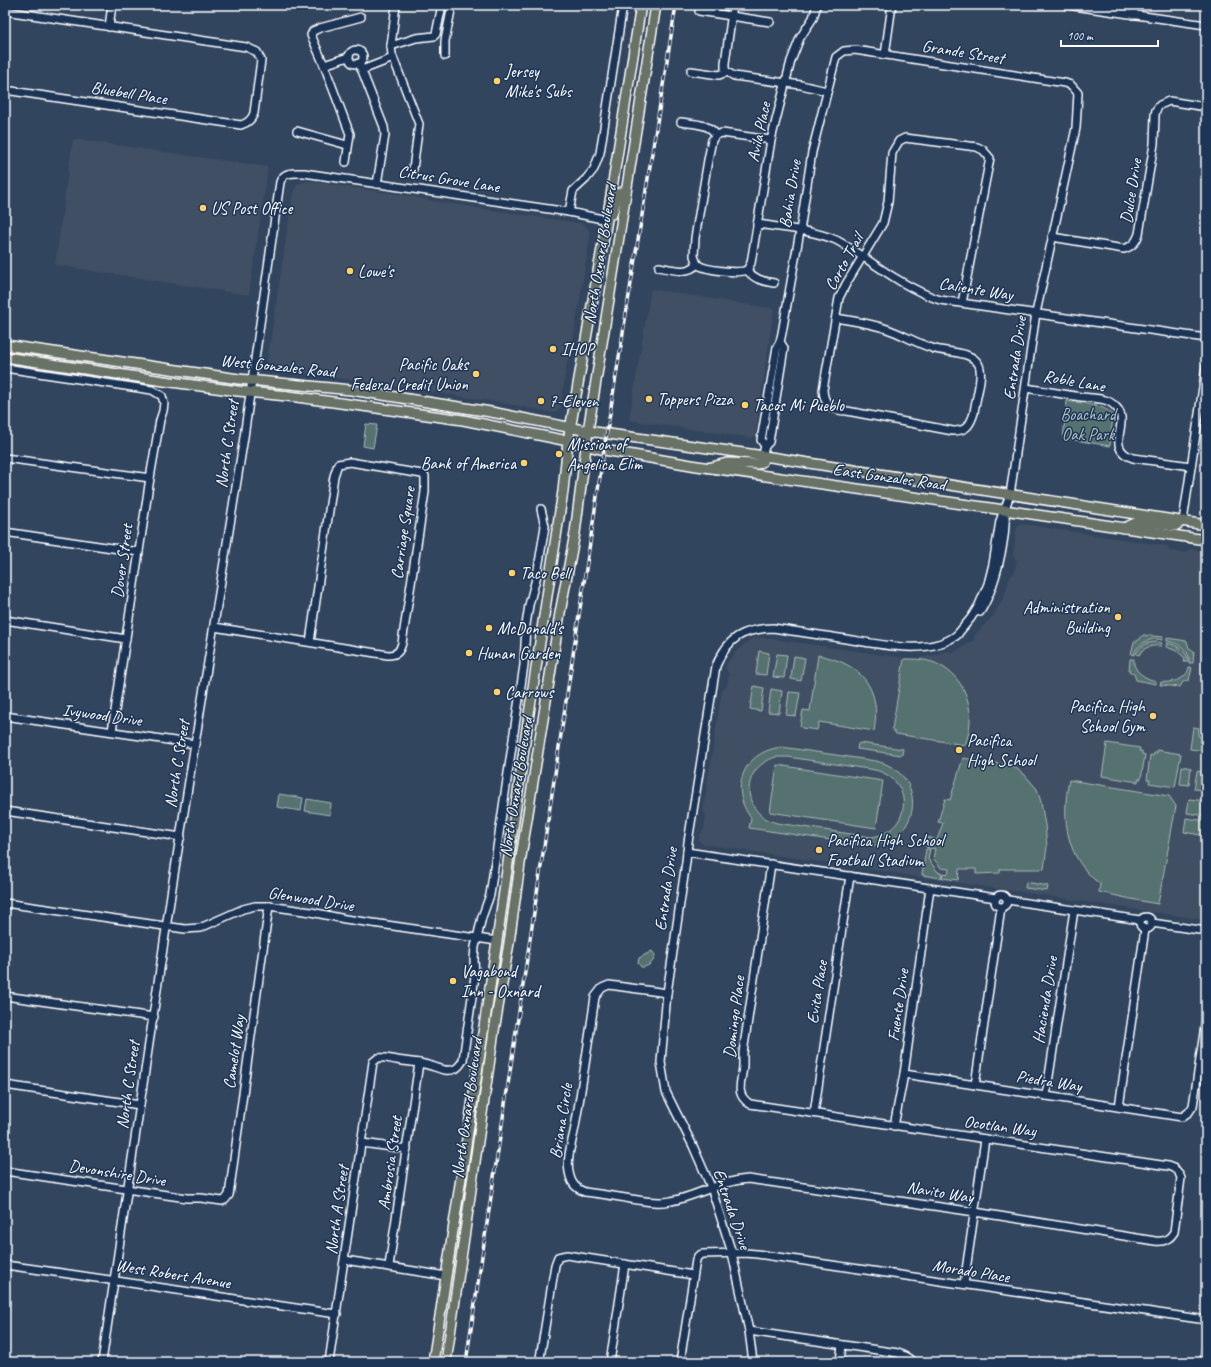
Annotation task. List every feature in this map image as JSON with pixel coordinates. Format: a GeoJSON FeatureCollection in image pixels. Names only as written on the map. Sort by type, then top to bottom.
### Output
{"type":"FeatureCollection","features":[{"type":"Feature","properties":{"kind":"main road","name":"North Oxnard Boulevard"},"geometry":{"type":"LineString","coordinates":[[433,1362],[563,491],[568,441],[607,220],[641,5]]}},
{"type":"Feature","properties":{"kind":"main road","name":"North Oxnard Boulevard"},"geometry":{"type":"LineString","coordinates":[[446,1362],[494,1031],[506,964],[521,857],[557,634],[575,533],[588,430],[656,5]]}},
{"type":"Feature","properties":{"kind":"main road"},"geometry":{"type":"LineString","coordinates":[[617,248],[610,237],[611,223],[607,220],[613,212],[618,194],[626,190]]}},
{"type":"Feature","properties":{"kind":"main road","name":"West Gonzales Road"},"geometry":{"type":"LineString","coordinates":[[5,345],[252,380],[351,390],[491,412],[571,428]]}},
{"type":"Feature","properties":{"kind":"main road","name":"West Gonzales Road"},"geometry":{"type":"LineString","coordinates":[[5,357],[164,381],[297,397],[462,420],[568,441]]}},
{"type":"Feature","properties":{"kind":"main road"},"geometry":{"type":"LineString","coordinates":[[388,410],[390,397]]}},
{"type":"Feature","properties":{"kind":"main road","name":"East Gonzales Road"},"geometry":{"type":"LineString","coordinates":[[571,428],[764,456],[1206,525]]}},
{"type":"Feature","properties":{"kind":"main road","name":"East Gonzales Road"},"geometry":{"type":"LineString","coordinates":[[568,441],[604,450],[710,468],[1206,540]]}},
{"type":"Feature","properties":{"kind":"main road"},"geometry":{"type":"LineString","coordinates":[[710,468],[727,462],[754,465],[762,462],[764,456]]}},
{"type":"Feature","properties":{"kind":"main road"},"geometry":{"type":"LineString","coordinates":[[1124,528],[1138,522],[1175,526],[1183,521]]}},
{"type":"Feature","properties":{"kind":"main road"},"geometry":{"type":"LineString","coordinates":[[1178,536],[1190,528],[1206,531]]}},
{"type":"Feature","properties":{"kind":"main road"},"geometry":{"type":"LineString","coordinates":[[544,620],[557,634]]}},
{"type":"Feature","properties":{"kind":"main road"},"geometry":{"type":"LineString","coordinates":[[506,964],[500,956],[500,949],[497,941],[504,930],[507,909],[515,903]]}},
{"type":"Feature","properties":{"kind":"main road"},"geometry":{"type":"LineString","coordinates":[[440,1362],[450,1290],[446,1276],[452,1271],[455,1265],[469,1166],[478,1138]]}},
{"type":"Feature","properties":{"kind":"street"},"geometry":{"type":"LineString","coordinates":[[5,12],[109,27],[112,5]]}},
{"type":"Feature","properties":{"kind":"street"},"geometry":{"type":"LineString","coordinates":[[396,5],[391,46],[393,58],[419,124],[413,169]]}},
{"type":"Feature","properties":{"kind":"street"},"geometry":{"type":"LineString","coordinates":[[391,46],[416,38],[434,36],[436,34],[442,5]]}},
{"type":"Feature","properties":{"kind":"street"},"geometry":{"type":"LineString","coordinates":[[445,56],[452,5]]}},
{"type":"Feature","properties":{"kind":"street"},"geometry":{"type":"LineString","coordinates":[[570,212],[573,191],[594,169],[600,153],[623,5]]}},
{"type":"Feature","properties":{"kind":"street"},"geometry":{"type":"LineString","coordinates":[[733,5],[725,63],[725,69],[727,72],[734,76],[786,82],[827,91]]}},
{"type":"Feature","properties":{"kind":"street","name":"Avila Place"},"geometry":{"type":"LineString","coordinates":[[747,270],[751,263],[771,140],[791,61],[800,38],[813,18],[817,5]]}},
{"type":"Feature","properties":{"kind":"street"},"geometry":{"type":"LineString","coordinates":[[885,55],[892,5]]}},
{"type":"Feature","properties":{"kind":"street"},"geometry":{"type":"LineString","coordinates":[[1067,5],[1206,25]]}},
{"type":"Feature","properties":{"kind":"street"},"geometry":{"type":"LineString","coordinates":[[1133,15],[1135,5]]}},
{"type":"Feature","properties":{"kind":"street"},"geometry":{"type":"LineString","coordinates":[[699,11],[770,22]]}},
{"type":"Feature","properties":{"kind":"street"},"geometry":{"type":"LineString","coordinates":[[346,162],[347,145],[350,134],[311,35],[312,32],[320,28],[361,17]]}},
{"type":"Feature","properties":{"kind":"street","name":"Bluebell Place"},"geometry":{"type":"LineString","coordinates":[[5,90],[236,125],[241,125],[248,122],[252,118],[254,113],[261,60],[257,52],[246,47],[109,27]]}},
{"type":"Feature","properties":{"kind":"street"},"geometry":{"type":"LineString","coordinates":[[324,65],[348,57],[352,51],[358,50],[363,55],[361,67],[384,127],[385,135],[377,184]]}},
{"type":"Feature","properties":{"kind":"street","name":"Grande Street"},"geometry":{"type":"LineString","coordinates":[[840,53],[855,50],[1065,83],[1071,85],[1078,93]]}},
{"type":"Feature","properties":{"kind":"street","name":"Bahia Drive"},"geometry":{"type":"LineString","coordinates":[[765,446],[761,440],[777,347],[780,342],[800,231],[812,152],[834,63],[840,53]]}},
{"type":"Feature","properties":{"kind":"street"},"geometry":{"type":"LineString","coordinates":[[348,57],[352,63],[361,67],[393,58]]}},
{"type":"Feature","properties":{"kind":"street"},"geometry":{"type":"LineString","coordinates":[[691,71],[719,75],[727,72]]}},
{"type":"Feature","properties":{"kind":"street","name":"Entrada Drive"},"geometry":{"type":"LineString","coordinates":[[753,1362],[749,1331],[732,1253],[711,1187],[693,1146],[666,1092],[661,1062],[667,993],[716,666],[720,655],[735,638],[757,628],[773,628],[899,647],[915,647],[928,646],[956,636],[977,617],[994,584],[999,563],[1006,521],[1004,510],[1010,494],[1036,313],[1076,128],[1078,93]]}},
{"type":"Feature","properties":{"kind":"street","name":"Dulce Drive"},"geometry":{"type":"LineString","coordinates":[[1052,237],[1124,249],[1136,243],[1139,234],[1152,152],[1156,110],[1160,105],[1168,101],[1206,107]]}},
{"type":"Feature","properties":{"kind":"street"},"geometry":{"type":"LineString","coordinates":[[682,122],[706,126],[716,135]]}},
{"type":"Feature","properties":{"kind":"street"},"geometry":{"type":"LineString","coordinates":[[297,131],[347,145]]}},
{"type":"Feature","properties":{"kind":"street"},"geometry":{"type":"LineString","coordinates":[[771,140],[722,133],[716,135],[712,140],[695,238],[694,256],[697,264],[703,268],[738,272],[747,270],[752,277],[762,281],[774,283]]}},
{"type":"Feature","properties":{"kind":"street","name":"Corto Trail"},"geometry":{"type":"LineString","coordinates":[[836,318],[875,325],[888,329],[932,349],[971,356],[978,363],[980,373],[974,413],[969,424],[963,430],[950,430],[847,411],[834,410],[827,404],[823,396],[839,298],[842,290],[883,223],[888,202],[889,175],[892,154],[894,147],[902,139],[911,138],[977,147],[983,150],[990,158],[962,303]]}},
{"type":"Feature","properties":{"kind":"street","name":"Citrus Grove Lane"},"geometry":{"type":"LineString","coordinates":[[286,174],[304,173],[570,212],[607,220]]}},
{"type":"Feature","properties":{"kind":"street","name":"North C Street"},"geometry":{"type":"LineString","coordinates":[[102,1362],[154,1018],[166,927],[243,445],[280,182],[281,177],[286,174]]}},
{"type":"Feature","properties":{"kind":"street","name":"Caliente Way"},"geometry":{"type":"LineString","coordinates":[[758,224],[800,231],[834,239],[919,292],[940,300],[1206,338]]}},
{"type":"Feature","properties":{"kind":"street"},"geometry":{"type":"LineString","coordinates":[[659,267],[685,271],[694,268],[697,264]]}},
{"type":"Feature","properties":{"kind":"street","name":"Bahia Drive"},"geometry":{"type":"LineString","coordinates":[[764,456],[765,446],[769,442],[784,348],[780,342]]}},
{"type":"Feature","properties":{"kind":"street"},"geometry":{"type":"LineString","coordinates":[[1183,521],[1206,367]]}},
{"type":"Feature","properties":{"kind":"street","name":"Dover Street"},"geometry":{"type":"LineString","coordinates":[[5,368],[152,390],[162,396],[164,403],[163,411],[160,420],[150,478],[112,732]]}},
{"type":"Feature","properties":{"kind":"street"},"geometry":{"type":"LineString","coordinates":[[772,374],[774,379],[770,413],[773,416]]}},
{"type":"Feature","properties":{"kind":"street","name":"Roble Lane"},"geometry":{"type":"LineString","coordinates":[[1026,388],[1106,400],[1120,412],[1121,418],[1118,441],[1121,451],[1125,456],[1191,466]]}},
{"type":"Feature","properties":{"kind":"street"},"geometry":{"type":"LineString","coordinates":[[5,458],[150,478]]}},
{"type":"Feature","properties":{"kind":"street","name":"Carriage Square"},"geometry":{"type":"LineString","coordinates":[[214,627],[388,656],[397,654],[402,643],[425,492],[425,476],[422,474],[350,462],[338,464],[334,476],[310,642]]}},
{"type":"Feature","properties":{"kind":"street"},"geometry":{"type":"LineString","coordinates":[[419,1063],[427,1064],[443,1070],[450,1070],[456,1069],[461,1065],[463,1060],[474,989],[474,954],[482,917],[490,895],[524,665],[526,625],[545,526],[541,509]]}},
{"type":"Feature","properties":{"kind":"street"},"geometry":{"type":"LineString","coordinates":[[5,532],[139,552]]}},
{"type":"Feature","properties":{"kind":"street"},"geometry":{"type":"LineString","coordinates":[[5,620],[126,639]]}},
{"type":"Feature","properties":{"kind":"street","name":"Ivywood Drive"},"geometry":{"type":"LineString","coordinates":[[5,716],[195,744]]}},
{"type":"Feature","properties":{"kind":"street"},"geometry":{"type":"LineString","coordinates":[[5,811],[181,837]]}},
{"type":"Feature","properties":{"kind":"street"},"geometry":{"type":"LineString","coordinates":[[687,852],[996,898],[999,895],[1003,895],[1008,900],[1140,920]]}},
{"type":"Feature","properties":{"kind":"street","name":"Domingo Place"},"geometry":{"type":"LineString","coordinates":[[771,864],[743,1053],[743,1066],[739,1091],[744,1100],[750,1104],[814,1113]]}},
{"type":"Feature","properties":{"kind":"street","name":"Evita Place"},"geometry":{"type":"LineString","coordinates":[[814,1113],[850,876]]}},
{"type":"Feature","properties":{"kind":"street","name":"Fuente Drive"},"geometry":{"type":"LineString","coordinates":[[894,1126],[904,1074],[930,888]]}},
{"type":"Feature","properties":{"kind":"street"},"geometry":{"type":"LineString","coordinates":[[996,898],[996,904],[1001,908]]}},
{"type":"Feature","properties":{"kind":"street"},"geometry":{"type":"LineString","coordinates":[[1001,908],[1006,906],[1008,900]]}},
{"type":"Feature","properties":{"kind":"street","name":"Glenwood Drive"},"geometry":{"type":"LineString","coordinates":[[5,903],[185,929],[200,928],[243,908],[269,906],[345,919],[497,941]]}},
{"type":"Feature","properties":{"kind":"street","name":"Camelot Way"},"geometry":{"type":"LineString","coordinates":[[225,1200],[228,1195],[269,906]]}},
{"type":"Feature","properties":{"kind":"street"},"geometry":{"type":"LineString","coordinates":[[975,1085],[1001,908]]}},
{"type":"Feature","properties":{"kind":"street","name":"Hacienda Drive"},"geometry":{"type":"LineString","coordinates":[[1046,1096],[1074,910]]}},
{"type":"Feature","properties":{"kind":"street"},"geometry":{"type":"LineString","coordinates":[[1145,929],[1140,926],[1140,920],[1144,916],[1151,919],[1152,923]]}},
{"type":"Feature","properties":{"kind":"street"},"geometry":{"type":"LineString","coordinates":[[1145,929],[1151,927],[1152,923]]}},
{"type":"Feature","properties":{"kind":"street"},"geometry":{"type":"LineString","coordinates":[[1152,923],[1206,931]]}},
{"type":"Feature","properties":{"kind":"street"},"geometry":{"type":"LineString","coordinates":[[1119,1107],[1145,929]]}},
{"type":"Feature","properties":{"kind":"street","name":"Briana Circle"},"geometry":{"type":"LineString","coordinates":[[667,993],[610,985],[602,988],[595,997],[576,1123],[569,1154],[569,1172],[571,1182],[577,1189],[585,1192],[653,1202],[676,1200],[711,1187]]}},
{"type":"Feature","properties":{"kind":"street"},"geometry":{"type":"LineString","coordinates":[[5,996],[154,1018]]}},
{"type":"Feature","properties":{"kind":"street","name":"Piedra Way"},"geometry":{"type":"LineString","coordinates":[[904,1074],[1182,1116],[1189,1112],[1194,1102],[1206,1019]]}},
{"type":"Feature","properties":{"kind":"street","name":"North A Street"},"geometry":{"type":"LineString","coordinates":[[329,1362],[373,1062],[378,1058],[383,1057],[419,1063]]}},
{"type":"Feature","properties":{"kind":"street","name":"Ambrosia Street"},"geometry":{"type":"LineString","coordinates":[[389,1266],[419,1063]]}},
{"type":"Feature","properties":{"kind":"street"},"geometry":{"type":"LineString","coordinates":[[5,1085],[140,1105]]}},
{"type":"Feature","properties":{"kind":"street","name":"Ocotlan Way"},"geometry":{"type":"LineString","coordinates":[[814,1113],[1175,1168],[1180,1173],[1181,1182],[1174,1232],[1171,1238],[1166,1241]]}},
{"type":"Feature","properties":{"kind":"street"},"geometry":{"type":"LineString","coordinates":[[964,1284],[986,1139]]}},
{"type":"Feature","properties":{"kind":"street"},"geometry":{"type":"LineString","coordinates":[[362,1143],[407,1149]]}},
{"type":"Feature","properties":{"kind":"street","name":"Devonshire Drive"},"geometry":{"type":"LineString","coordinates":[[5,1171],[187,1198],[225,1200]]}},
{"type":"Feature","properties":{"kind":"street","name":"Navito Way"},"geometry":{"type":"LineString","coordinates":[[711,1187],[735,1180],[748,1179],[975,1212],[1140,1239],[1161,1242],[1166,1241]]}},
{"type":"Feature","properties":{"kind":"street","name":"Morado Place"},"geometry":{"type":"LineString","coordinates":[[693,1275],[696,1260],[698,1256],[702,1254],[757,1254],[1206,1320]]}},
{"type":"Feature","properties":{"kind":"street"},"geometry":{"type":"LineString","coordinates":[[541,1362],[540,1358],[554,1265],[558,1256],[567,1255],[693,1275],[680,1362]]}},
{"type":"Feature","properties":{"kind":"street"},"geometry":{"type":"LineString","coordinates":[[345,1260],[446,1276]]}},
{"type":"Feature","properties":{"kind":"street"},"geometry":{"type":"LineString","coordinates":[[610,1362],[625,1264]]}},
{"type":"Feature","properties":{"kind":"street","name":"West Robert Avenue"},"geometry":{"type":"LineString","coordinates":[[5,1265],[337,1314]]}},
{"type":"Feature","properties":{"kind":"street"},"geometry":{"type":"LineString","coordinates":[[749,1331],[898,1353],[913,1361]]}},
{"type":"Feature","properties":{"kind":"street"},"geometry":{"type":"LineString","coordinates":[[840,1362],[842,1345]]}},
{"type":"Feature","properties":{"kind":"street"},"geometry":{"type":"LineString","coordinates":[[1204,1362],[1206,1346]]}},
{"type":"Feature","properties":{"kind":"shaded area"},"geometry":{"type":"Polygon","coordinates":[[[73,139],[268,167],[249,295],[55,265],[73,139]]]}},
{"type":"Feature","properties":{"kind":"shaded area"},"geometry":{"type":"Polygon","coordinates":[[[307,181],[584,224],[589,230],[590,237],[560,408],[554,413],[498,402],[271,368],[267,362],[293,193],[297,184],[307,181]]]}},
{"type":"Feature","properties":{"kind":"shaded area"},"geometry":{"type":"Polygon","coordinates":[[[651,289],[774,309],[755,436],[752,438],[629,420],[651,289]]]}},
{"type":"Feature","properties":{"kind":"shaded area","name":"Pacifica High School"},"geometry":{"type":"Polygon","coordinates":[[[1022,524],[1167,546],[1170,551],[1186,553],[1190,549],[1206,552],[1206,920],[702,844],[699,840],[700,834],[704,829],[706,815],[703,811],[722,690],[727,686],[729,674],[725,668],[729,660],[739,649],[751,639],[759,637],[904,658],[919,658],[947,651],[953,653],[973,641],[975,635],[993,616],[1004,597],[1010,577],[1014,573],[1017,561],[1013,555],[1017,527],[1022,524]]]}},
{"type":"Feature","properties":{"kind":"green space","name":"Boachard Oak Park"},"geometry":{"type":"Polygon","coordinates":[[[1067,401],[1099,407],[1105,409],[1113,415],[1110,446],[1063,438],[1067,401]]]}},
{"type":"Feature","properties":{"kind":"green space"},"geometry":{"type":"Polygon","coordinates":[[[366,424],[377,425],[373,448],[363,446],[366,424]]]}},
{"type":"Feature","properties":{"kind":"green space"},"geometry":{"type":"Polygon","coordinates":[[[1143,635],[1163,637],[1162,640],[1154,639],[1146,641],[1137,648],[1134,655],[1131,654],[1134,642],[1139,640],[1143,635]]]}},
{"type":"Feature","properties":{"kind":"green space"},"geometry":{"type":"Polygon","coordinates":[[[1167,638],[1187,641],[1189,648],[1194,651],[1193,663],[1189,663],[1188,654],[1183,648],[1175,643],[1167,641],[1167,638]]]}},
{"type":"Feature","properties":{"kind":"green space"},"geometry":{"type":"Polygon","coordinates":[[[1156,642],[1162,643],[1161,646],[1148,647],[1139,655],[1136,654],[1139,648],[1144,645],[1156,642]]]}},
{"type":"Feature","properties":{"kind":"green space"},"geometry":{"type":"Polygon","coordinates":[[[1167,643],[1181,649],[1188,658],[1188,662],[1184,662],[1185,658],[1177,651],[1166,647],[1167,643]]]}},
{"type":"Feature","properties":{"kind":"green space"},"geometry":{"type":"Polygon","coordinates":[[[759,651],[769,653],[766,675],[756,674],[759,651]]]}},
{"type":"Feature","properties":{"kind":"green space"},"geometry":{"type":"Polygon","coordinates":[[[777,654],[787,655],[784,678],[773,677],[777,654]]]}},
{"type":"Feature","properties":{"kind":"green space"},"geometry":{"type":"Polygon","coordinates":[[[818,655],[846,664],[857,671],[865,680],[871,690],[875,702],[876,716],[874,731],[819,722],[817,730],[802,728],[800,726],[803,710],[810,711],[818,655]]]}},
{"type":"Feature","properties":{"kind":"green space"},"geometry":{"type":"Polygon","coordinates":[[[794,656],[805,658],[801,681],[791,679],[794,656]]]}},
{"type":"Feature","properties":{"kind":"green space"},"geometry":{"type":"Polygon","coordinates":[[[904,659],[916,659],[935,663],[946,669],[955,677],[967,698],[969,709],[969,733],[965,745],[896,734],[892,729],[904,659]]]}},
{"type":"Feature","properties":{"kind":"green space"},"geometry":{"type":"Polygon","coordinates":[[[1130,659],[1134,659],[1135,667],[1140,674],[1156,681],[1156,684],[1136,680],[1134,674],[1129,671],[1130,659]]]}},
{"type":"Feature","properties":{"kind":"green space"},"geometry":{"type":"Polygon","coordinates":[[[1189,667],[1192,668],[1189,680],[1183,682],[1180,687],[1160,685],[1161,682],[1170,682],[1182,678],[1188,671],[1189,667]]]}},
{"type":"Feature","properties":{"kind":"green space"},"geometry":{"type":"Polygon","coordinates":[[[754,686],[764,688],[761,711],[750,709],[754,686]]]}},
{"type":"Feature","properties":{"kind":"green space"},"geometry":{"type":"Polygon","coordinates":[[[771,689],[782,691],[779,713],[768,712],[771,689]]]}},
{"type":"Feature","properties":{"kind":"green space"},"geometry":{"type":"Polygon","coordinates":[[[789,692],[800,693],[796,716],[786,715],[789,692]]]}},
{"type":"Feature","properties":{"kind":"green space"},"geometry":{"type":"Polygon","coordinates":[[[1193,727],[1199,728],[1198,736],[1206,738],[1206,751],[1190,749],[1193,727]]]}},
{"type":"Feature","properties":{"kind":"green space"},"geometry":{"type":"Polygon","coordinates":[[[860,743],[903,749],[902,755],[857,749],[858,744],[860,743]]]}},
{"type":"Feature","properties":{"kind":"green space"},"geometry":{"type":"Polygon","coordinates":[[[1107,743],[1140,748],[1139,751],[1142,751],[1142,754],[1145,755],[1141,779],[1138,779],[1138,782],[1102,776],[1107,743]]]}},
{"type":"Feature","properties":{"kind":"green space"},"geometry":{"type":"Polygon","coordinates":[[[782,747],[876,761],[893,768],[904,778],[911,792],[912,806],[909,820],[901,832],[888,841],[871,846],[749,828],[751,818],[744,806],[741,795],[741,783],[749,763],[769,750],[782,747]],[[776,757],[764,763],[755,771],[751,780],[749,791],[751,801],[756,810],[765,818],[777,823],[871,837],[885,833],[895,826],[901,816],[903,805],[902,794],[897,784],[888,776],[875,770],[788,757],[776,757]]]}},
{"type":"Feature","properties":{"kind":"green space"},"geometry":{"type":"Polygon","coordinates":[[[1157,750],[1181,754],[1175,787],[1149,783],[1150,780],[1147,780],[1150,755],[1153,756],[1154,753],[1157,753],[1157,750]]]}},
{"type":"Feature","properties":{"kind":"green space"},"geometry":{"type":"Polygon","coordinates":[[[963,758],[1013,766],[1024,774],[1037,789],[1045,825],[1047,847],[1044,869],[1000,869],[1000,873],[976,874],[976,869],[959,869],[958,880],[942,878],[943,873],[948,874],[949,869],[941,868],[933,858],[935,849],[926,847],[928,837],[937,840],[943,823],[938,822],[945,799],[950,800],[963,758]]]}},
{"type":"Feature","properties":{"kind":"green space"},"geometry":{"type":"Polygon","coordinates":[[[777,765],[883,781],[876,828],[770,812],[777,765]]]}},
{"type":"Feature","properties":{"kind":"green space"},"geometry":{"type":"Polygon","coordinates":[[[1182,766],[1191,768],[1189,785],[1180,784],[1182,766]]]}},
{"type":"Feature","properties":{"kind":"green space"},"geometry":{"type":"Polygon","coordinates":[[[1197,771],[1205,773],[1203,790],[1194,789],[1197,771]]]}},
{"type":"Feature","properties":{"kind":"green space"},"geometry":{"type":"Polygon","coordinates":[[[1069,780],[1169,796],[1176,806],[1158,904],[1099,892],[1100,884],[1080,863],[1073,850],[1069,837],[1066,823],[1066,809],[1069,780]]]}},
{"type":"Feature","properties":{"kind":"green space"},"geometry":{"type":"Polygon","coordinates":[[[279,794],[303,798],[301,811],[277,807],[279,794]]]}},
{"type":"Feature","properties":{"kind":"green space"},"geometry":{"type":"Polygon","coordinates":[[[307,799],[331,803],[330,815],[305,811],[307,799]]]}},
{"type":"Feature","properties":{"kind":"green space"},"geometry":{"type":"Polygon","coordinates":[[[1189,799],[1206,801],[1206,816],[1187,813],[1189,799]]]}},
{"type":"Feature","properties":{"kind":"green space"},"geometry":{"type":"Polygon","coordinates":[[[1186,818],[1206,821],[1206,836],[1184,832],[1186,818]]]}},
{"type":"Feature","properties":{"kind":"green space"},"geometry":{"type":"Polygon","coordinates":[[[926,849],[930,849],[928,859],[938,872],[942,873],[941,878],[922,875],[926,849]]]}},
{"type":"Feature","properties":{"kind":"green space"},"geometry":{"type":"Polygon","coordinates":[[[1026,882],[1048,886],[1047,891],[1025,888],[1026,882]]]}},
{"type":"Feature","properties":{"kind":"green space"},"geometry":{"type":"Polygon","coordinates":[[[652,951],[655,955],[654,960],[648,965],[641,967],[638,963],[639,958],[652,951]]]}},
{"type":"Feature","properties":{"kind":"railway"},"geometry":{"type":"LineString","coordinates":[[466,1362],[604,450],[676,5]]}},
{"type":"Feature","properties":{"kind":"place","name":"Jersey Mike's Subs"},"geometry":{"type":"Point","coordinates":[497,81]}},
{"type":"Feature","properties":{"kind":"place","name":"US Post Office"},"geometry":{"type":"Point","coordinates":[203,208]}},
{"type":"Feature","properties":{"kind":"place","name":"Lowe's"},"geometry":{"type":"Point","coordinates":[350,271]}},
{"type":"Feature","properties":{"kind":"place","name":"IHOP"},"geometry":{"type":"Point","coordinates":[553,349]}},
{"type":"Feature","properties":{"kind":"place","name":"Pacific Oaks Federal Credit Union"},"geometry":{"type":"Point","coordinates":[476,374]}},
{"type":"Feature","properties":{"kind":"place","name":"Toppers Pizza"},"geometry":{"type":"Point","coordinates":[649,399]}},
{"type":"Feature","properties":{"kind":"place","name":"7-Eleven"},"geometry":{"type":"Point","coordinates":[541,401]}},
{"type":"Feature","properties":{"kind":"place","name":"Tacos Mi Pueblo"},"geometry":{"type":"Point","coordinates":[745,405]}},
{"type":"Feature","properties":{"kind":"place","name":"Mission of Angelica Elim"},"geometry":{"type":"Point","coordinates":[559,454]}},
{"type":"Feature","properties":{"kind":"place","name":"Bank of America"},"geometry":{"type":"Point","coordinates":[524,463]}},
{"type":"Feature","properties":{"kind":"place","name":"Taco Bell"},"geometry":{"type":"Point","coordinates":[512,573]}},
{"type":"Feature","properties":{"kind":"place","name":"Administration Building"},"geometry":{"type":"Point","coordinates":[1118,617]}},
{"type":"Feature","properties":{"kind":"place","name":"McDonald's"},"geometry":{"type":"Point","coordinates":[489,628]}},
{"type":"Feature","properties":{"kind":"place","name":"Hunan Garden"},"geometry":{"type":"Point","coordinates":[469,653]}},
{"type":"Feature","properties":{"kind":"place","name":"Carrows"},"geometry":{"type":"Point","coordinates":[497,692]}},
{"type":"Feature","properties":{"kind":"place","name":"Pacifica High School Gym"},"geometry":{"type":"Point","coordinates":[1153,716]}},
{"type":"Feature","properties":{"kind":"place","name":"Pacifica High School"},"geometry":{"type":"Point","coordinates":[959,750]}},
{"type":"Feature","properties":{"kind":"place","name":"Pacifica High School Football Stadium"},"geometry":{"type":"Point","coordinates":[819,850]}},
{"type":"Feature","properties":{"kind":"place","name":"Vagabond Inn - Oxnard"},"geometry":{"type":"Point","coordinates":[453,981]}}]}
